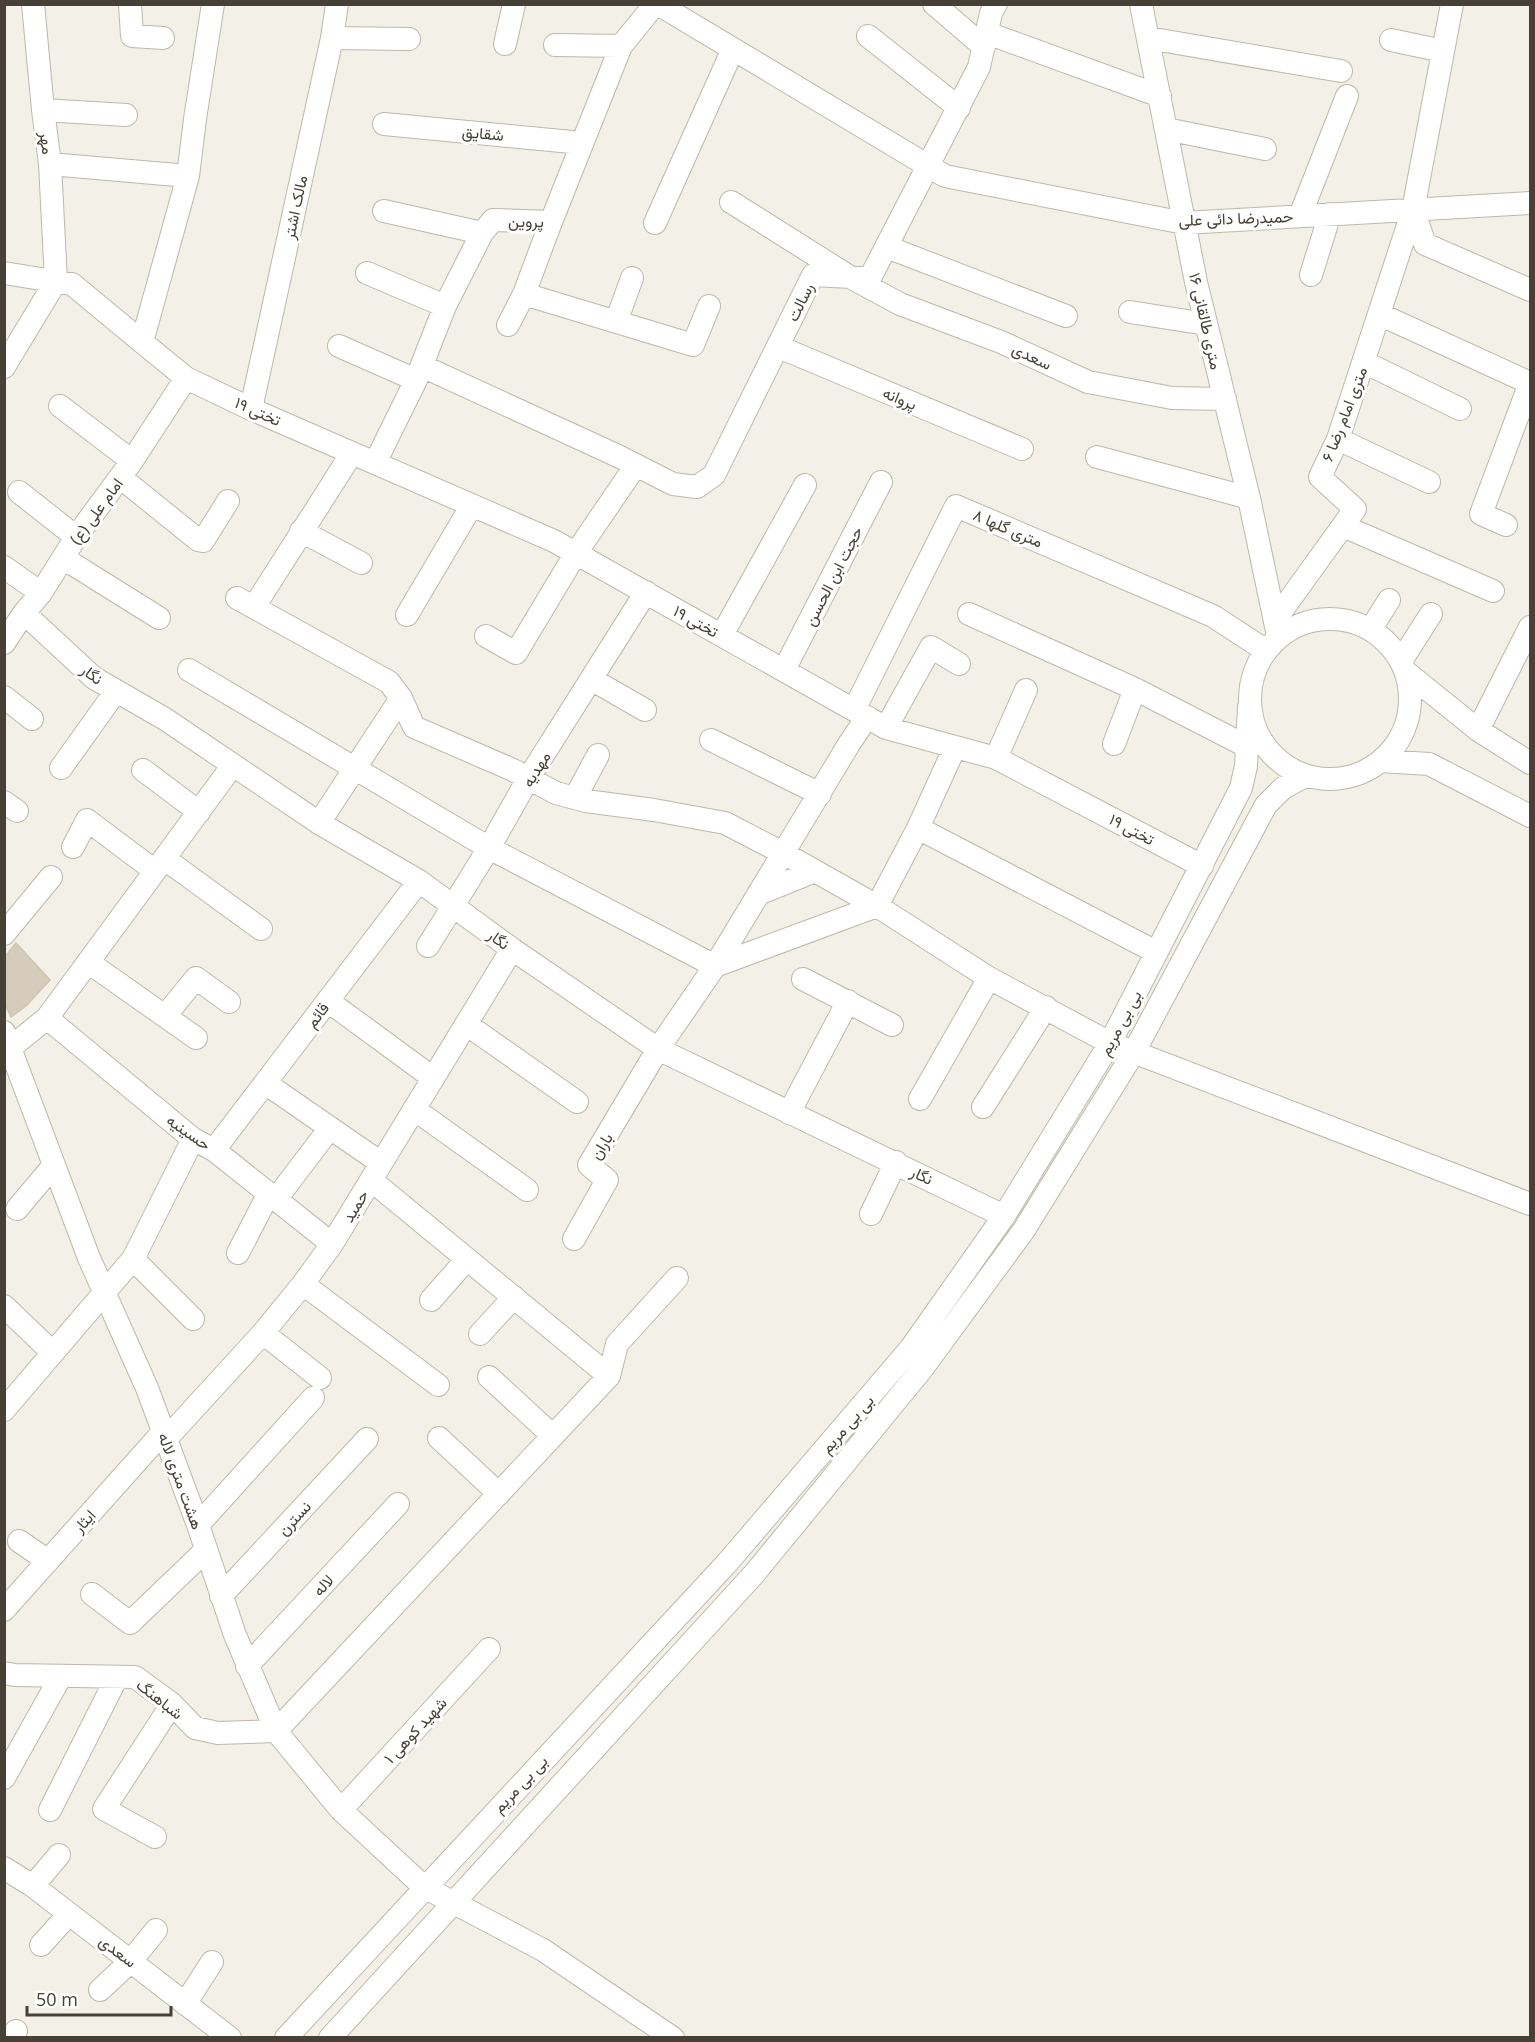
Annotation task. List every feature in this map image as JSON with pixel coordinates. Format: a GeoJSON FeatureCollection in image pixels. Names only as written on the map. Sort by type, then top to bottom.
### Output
{"type":"FeatureCollection","features":[{"type":"Feature","properties":{"kind":"street","name":"مهر"},"geometry":{"type":"LineString","coordinates":[[33,4],[50,164],[56,281]]}},
{"type":"Feature","properties":{"kind":"street"},"geometry":{"type":"LineString","coordinates":[[130,4],[132,36],[163,38]]}},
{"type":"Feature","properties":{"kind":"street"},"geometry":{"type":"LineString","coordinates":[[142,342],[188,176],[213,4]]}},
{"type":"Feature","properties":{"kind":"street","name":"مالک اشتر"},"geometry":{"type":"LineString","coordinates":[[251,409],[332,38],[337,4]]}},
{"type":"Feature","properties":{"kind":"street"},"geometry":{"type":"LineString","coordinates":[[505,44],[513,4]]}},
{"type":"Feature","properties":{"kind":"street"},"geometry":{"type":"LineString","coordinates":[[657,4],[937,171]]}},
{"type":"Feature","properties":{"kind":"street","name":"پروین"},"geometry":{"type":"LineString","coordinates":[[482,233],[494,220],[551,222],[621,46],[657,4]]}},
{"type":"Feature","properties":{"kind":"street"},"geometry":{"type":"LineString","coordinates":[[934,4],[985,40],[1160,96]]}},
{"type":"Feature","properties":{"kind":"street","name":"رسالت"},"geometry":{"type":"LineString","coordinates":[[636,465],[673,484],[697,487],[714,475],[813,275],[870,278],[887,246],[937,171],[958,108],[979,67],[991,13],[996,4]]}},
{"type":"Feature","properties":{"kind":"street","name":"۱۶ متری طالقانی"},"geometry":{"type":"LineString","coordinates":[[1141,4],[1206,324],[1249,498],[1273,635]]}},
{"type":"Feature","properties":{"kind":"street","name":"۶ متری امام رضا"},"geometry":{"type":"LineString","coordinates":[[1273,635],[1355,509],[1320,477],[1338,439],[1413,210],[1452,4]]}},
{"type":"Feature","properties":{"kind":"street"},"geometry":{"type":"LineString","coordinates":[[868,36],[958,108]]}},
{"type":"Feature","properties":{"kind":"street"},"geometry":{"type":"LineString","coordinates":[[332,38],[409,39]]}},
{"type":"Feature","properties":{"kind":"street"},"geometry":{"type":"LineString","coordinates":[[1148,38],[1341,71]]}},
{"type":"Feature","properties":{"kind":"street"},"geometry":{"type":"LineString","coordinates":[[1391,40],[1443,51]]}},
{"type":"Feature","properties":{"kind":"street"},"geometry":{"type":"LineString","coordinates":[[555,45],[621,46]]}},
{"type":"Feature","properties":{"kind":"street"},"geometry":{"type":"LineString","coordinates":[[655,223],[733,49]]}},
{"type":"Feature","properties":{"kind":"street"},"geometry":{"type":"LineString","coordinates":[[1300,216],[1347,96]]}},
{"type":"Feature","properties":{"kind":"street"},"geometry":{"type":"LineString","coordinates":[[43,110],[126,115]]}},
{"type":"Feature","properties":{"kind":"street","name":"شقایق"},"geometry":{"type":"LineString","coordinates":[[384,124],[582,143]]}},
{"type":"Feature","properties":{"kind":"street"},"geometry":{"type":"LineString","coordinates":[[1166,129],[1265,149]]}},
{"type":"Feature","properties":{"kind":"street"},"geometry":{"type":"LineString","coordinates":[[50,164],[188,176]]}},
{"type":"Feature","properties":{"kind":"street","name":"حمیدرضا دائی علی"},"geometry":{"type":"LineString","coordinates":[[937,171],[1184,223],[1530,203]]}},
{"type":"Feature","properties":{"kind":"street","name":"سعدی"},"geometry":{"type":"LineString","coordinates":[[732,202],[850,277],[900,304],[1000,342],[1088,382],[1172,398],[1225,399]]}},
{"type":"Feature","properties":{"kind":"street"},"geometry":{"type":"LineString","coordinates":[[1413,210],[1425,244],[1530,290]]}},
{"type":"Feature","properties":{"kind":"street"},"geometry":{"type":"LineString","coordinates":[[375,463],[419,373],[445,306],[482,233],[384,211]]}},
{"type":"Feature","properties":{"kind":"street"},"geometry":{"type":"LineString","coordinates":[[1311,275],[1330,214]]}},
{"type":"Feature","properties":{"kind":"street"},"geometry":{"type":"LineString","coordinates":[[508,325],[524,294],[551,222]]}},
{"type":"Feature","properties":{"kind":"street"},"geometry":{"type":"LineString","coordinates":[[887,246],[1066,316]]}},
{"type":"Feature","properties":{"kind":"street","name":"تختی ۱۹"},"geometry":{"type":"LineString","coordinates":[[4,273],[72,284],[186,378],[251,409],[554,541],[869,718],[955,747],[996,758],[1202,866]]}},
{"type":"Feature","properties":{"kind":"street"},"geometry":{"type":"LineString","coordinates":[[367,273],[445,306]]}},
{"type":"Feature","properties":{"kind":"street"},"geometry":{"type":"LineString","coordinates":[[616,322],[632,278]]}},
{"type":"Feature","properties":{"kind":"street"},"geometry":{"type":"LineString","coordinates":[[4,367],[56,281]]}},
{"type":"Feature","properties":{"kind":"street"},"geometry":{"type":"LineString","coordinates":[[524,294],[693,345],[710,306]]}},
{"type":"Feature","properties":{"kind":"street"},"geometry":{"type":"LineString","coordinates":[[1130,312],[1206,324]]}},
{"type":"Feature","properties":{"kind":"street"},"geometry":{"type":"LineString","coordinates":[[1379,314],[1530,383],[1522,433],[1481,514],[1506,525]]}},
{"type":"Feature","properties":{"kind":"street"},"geometry":{"type":"LineString","coordinates":[[339,346],[419,373],[636,465],[576,554],[516,653],[486,636]]}},
{"type":"Feature","properties":{"kind":"street","name":"پروانه"},"geometry":{"type":"LineString","coordinates":[[779,347],[1022,449]]}},
{"type":"Feature","properties":{"kind":"street"},"geometry":{"type":"LineString","coordinates":[[1364,362],[1460,409]]}},
{"type":"Feature","properties":{"kind":"street","name":"امام علی (ع)"},"geometry":{"type":"LineString","coordinates":[[4,643],[41,593],[75,537],[126,469],[186,378]]}},
{"type":"Feature","properties":{"kind":"street"},"geometry":{"type":"LineString","coordinates":[[60,406],[198,540],[203,541],[228,501]]}},
{"type":"Feature","properties":{"kind":"street"},"geometry":{"type":"LineString","coordinates":[[1338,439],[1429,482]]}},
{"type":"Feature","properties":{"kind":"street"},"geometry":{"type":"LineString","coordinates":[[352,453],[301,531],[245,602],[389,682],[401,698],[414,727],[513,770],[556,793],[724,823],[877,906],[989,978],[1110,1043],[1530,1204]]}},
{"type":"Feature","properties":{"kind":"street"},"geometry":{"type":"LineString","coordinates":[[1097,457],[1249,498]]}},
{"type":"Feature","properties":{"kind":"street","name":"حجت ابن الحسن"},"geometry":{"type":"LineString","coordinates":[[784,670],[881,483]]}},
{"type":"Feature","properties":{"kind":"street"},"geometry":{"type":"LineString","coordinates":[[722,635],[805,485]]}},
{"type":"Feature","properties":{"kind":"street"},"geometry":{"type":"LineString","coordinates":[[19,492],[75,537]]}},
{"type":"Feature","properties":{"kind":"street"},"geometry":{"type":"LineString","coordinates":[[407,615],[472,505]]}},
{"type":"Feature","properties":{"kind":"street","name":"۸ متری گلها"},"geometry":{"type":"LineString","coordinates":[[869,718],[956,506],[1213,616],[1273,635]]}},
{"type":"Feature","properties":{"kind":"street"},"geometry":{"type":"LineString","coordinates":[[1343,526],[1493,591]]}},
{"type":"Feature","properties":{"kind":"street"},"geometry":{"type":"LineString","coordinates":[[301,531],[360,564]]}},
{"type":"Feature","properties":{"kind":"street"},"geometry":{"type":"LineString","coordinates":[[63,558],[159,618]]}},
{"type":"Feature","properties":{"kind":"street"},"geometry":{"type":"LineString","coordinates":[[4,567],[41,593]]}},
{"type":"Feature","properties":{"kind":"street","name":"مهدیه"},"geometry":{"type":"LineString","coordinates":[[428,946],[489,848],[528,779],[646,592]]}},
{"type":"Feature","properties":{"kind":"street"},"geometry":{"type":"LineString","coordinates":[[1371,629],[1389,600]]}},
{"type":"Feature","properties":{"kind":"street","name":"نگار"},"geometry":{"type":"LineString","coordinates":[[24,613],[94,678],[165,719],[319,823],[419,881],[512,949],[658,1049],[1004,1216]]}},
{"type":"Feature","properties":{"kind":"street"},"geometry":{"type":"LineString","coordinates":[[969,614],[1135,689],[1248,747]]}},
{"type":"Feature","properties":{"kind":"street"},"geometry":{"type":"LineString","coordinates":[[1431,614],[1404,667],[1410,688],[1410,704],[1405,729],[1397,744],[1381,761],[1357,775],[1331,780],[1305,776],[1284,765],[1267,750],[1255,730],[1249,708],[1251,677],[1273,635],[1299,624],[1323,618],[1348,620],[1371,629],[1388,643],[1404,667],[1478,730],[1530,764]]}},
{"type":"Feature","properties":{"kind":"street"},"geometry":{"type":"LineString","coordinates":[[1478,730],[1530,627]]}},
{"type":"Feature","properties":{"kind":"street"},"geometry":{"type":"LineString","coordinates":[[658,1049],[715,966],[849,744],[869,718],[931,647],[959,664]]}},
{"type":"Feature","properties":{"kind":"street"},"geometry":{"type":"LineString","coordinates":[[189,670],[489,848],[715,966],[877,906],[918,828],[955,747]]}},
{"type":"Feature","properties":{"kind":"street"},"geometry":{"type":"LineString","coordinates":[[591,679],[645,710]]}},
{"type":"Feature","properties":{"kind":"street"},"geometry":{"type":"LineString","coordinates":[[1113,744],[1135,689]]}},
{"type":"Feature","properties":{"kind":"street"},"geometry":{"type":"LineString","coordinates":[[996,758],[1026,690]]}},
{"type":"Feature","properties":{"kind":"street"},"geometry":{"type":"LineString","coordinates":[[61,768],[116,691]]}},
{"type":"Feature","properties":{"kind":"street"},"geometry":{"type":"LineString","coordinates":[[4,697],[32,719]]}},
{"type":"Feature","properties":{"kind":"street"},"geometry":{"type":"LineString","coordinates":[[319,823],[401,698]]}},
{"type":"Feature","properties":{"kind":"street","name":"بی بی مریم"},"geometry":{"type":"LineString","coordinates":[[286,2037],[727,1563],[911,1348],[1004,1216],[1110,1043],[1241,788],[1248,747],[1249,708]]}},
{"type":"Feature","properties":{"kind":"street"},"geometry":{"type":"LineString","coordinates":[[711,740],[820,794]]}},
{"type":"Feature","properties":{"kind":"street"},"geometry":{"type":"LineString","coordinates":[[575,798],[598,755]]}},
{"type":"Feature","properties":{"kind":"street"},"geometry":{"type":"LineString","coordinates":[[1381,761],[1429,764],[1530,816]]}},
{"type":"Feature","properties":{"kind":"street"},"geometry":{"type":"LineString","coordinates":[[6,1044],[47,1018],[233,765]]}},
{"type":"Feature","properties":{"kind":"street"},"geometry":{"type":"LineString","coordinates":[[143,770],[199,812]]}},
{"type":"Feature","properties":{"kind":"street","name":"بی بی مریم"},"geometry":{"type":"LineString","coordinates":[[330,2037],[754,1574],[922,1369],[1024,1230],[1134,1052],[1266,805],[1283,788],[1305,776]]}},
{"type":"Feature","properties":{"kind":"street"},"geometry":{"type":"LineString","coordinates":[[73,847],[87,820],[261,929]]}},
{"type":"Feature","properties":{"kind":"street"},"geometry":{"type":"LineString","coordinates":[[918,828],[1156,952]]}},
{"type":"Feature","properties":{"kind":"street"},"geometry":{"type":"LineString","coordinates":[[758,894],[815,871]]}},
{"type":"Feature","properties":{"kind":"street"},"geometry":{"type":"LineString","coordinates":[[4,934],[51,877]]}},
{"type":"Feature","properties":{"kind":"street","name":"قائم"},"geometry":{"type":"LineString","coordinates":[[214,1150],[419,881]]}},
{"type":"Feature","properties":{"kind":"street","name":"حمید"},"geometry":{"type":"LineString","coordinates":[[165,1436],[263,1333],[332,1244],[512,949]]}},
{"type":"Feature","properties":{"kind":"street"},"geometry":{"type":"LineString","coordinates":[[88,962],[196,1038]]}},
{"type":"Feature","properties":{"kind":"street"},"geometry":{"type":"LineString","coordinates":[[165,1016],[196,978],[229,1002]]}},
{"type":"Feature","properties":{"kind":"street"},"geometry":{"type":"LineString","coordinates":[[920,1099],[989,978]]}},
{"type":"Feature","properties":{"kind":"street"},"geometry":{"type":"LineString","coordinates":[[803,979],[892,1025]]}},
{"type":"Feature","properties":{"kind":"street"},"geometry":{"type":"LineString","coordinates":[[328,1000],[433,1078]]}},
{"type":"Feature","properties":{"kind":"street"},"geometry":{"type":"LineString","coordinates":[[789,1113],[848,1001]]}},
{"type":"Feature","properties":{"kind":"street"},"geometry":{"type":"LineString","coordinates":[[983,1107],[1046,1007]]}},
{"type":"Feature","properties":{"kind":"street","name":"حسینیه"},"geometry":{"type":"LineString","coordinates":[[47,1018],[193,1139],[214,1150],[332,1244]]}},
{"type":"Feature","properties":{"kind":"street"},"geometry":{"type":"LineString","coordinates":[[466,1024],[577,1102]]}},
{"type":"Feature","properties":{"kind":"street","name":"هشت متری لاله"},"geometry":{"type":"LineString","coordinates":[[6,1044],[104,1295],[147,1388],[247,1666],[276,1731],[341,1810],[424,1887],[543,1950],[673,2037]]}},
{"type":"Feature","properties":{"kind":"street","name":"باران"},"geometry":{"type":"LineString","coordinates":[[574,1239],[607,1180],[589,1165],[658,1049]]}},
{"type":"Feature","properties":{"kind":"street"},"geometry":{"type":"LineString","coordinates":[[265,1083],[330,1128],[467,1259],[609,1376]]}},
{"type":"Feature","properties":{"kind":"street"},"geometry":{"type":"LineString","coordinates":[[414,1109],[527,1190]]}},
{"type":"Feature","properties":{"kind":"street"},"geometry":{"type":"LineString","coordinates":[[238,1253],[273,1196],[330,1128]]}},
{"type":"Feature","properties":{"kind":"street"},"geometry":{"type":"LineString","coordinates":[[4,1410],[133,1259],[193,1139]]}},
{"type":"Feature","properties":{"kind":"street"},"geometry":{"type":"LineString","coordinates":[[871,1214],[896,1162]]}},
{"type":"Feature","properties":{"kind":"street"},"geometry":{"type":"LineString","coordinates":[[16,1209],[54,1165]]}},
{"type":"Feature","properties":{"kind":"street"},"geometry":{"type":"LineString","coordinates":[[133,1259],[193,1319]]}},
{"type":"Feature","properties":{"kind":"street"},"geometry":{"type":"LineString","coordinates":[[431,1300],[467,1259]]}},
{"type":"Feature","properties":{"kind":"street"},"geometry":{"type":"LineString","coordinates":[[276,1731],[609,1376],[617,1344],[677,1278]]}},
{"type":"Feature","properties":{"kind":"street"},"geometry":{"type":"LineString","coordinates":[[303,1284],[438,1385]]}},
{"type":"Feature","properties":{"kind":"street"},"geometry":{"type":"LineString","coordinates":[[480,1334],[514,1297]]}},
{"type":"Feature","properties":{"kind":"street"},"geometry":{"type":"LineString","coordinates":[[4,1306],[53,1353]]}},
{"type":"Feature","properties":{"kind":"street"},"geometry":{"type":"LineString","coordinates":[[198,1525],[317,1388],[263,1333]]}},
{"type":"Feature","properties":{"kind":"street"},"geometry":{"type":"LineString","coordinates":[[489,1377],[553,1436]]}},
{"type":"Feature","properties":{"kind":"street","name":"ایثار"},"geometry":{"type":"LineString","coordinates":[[4,1610],[165,1436]]}},
{"type":"Feature","properties":{"kind":"street"},"geometry":{"type":"LineString","coordinates":[[439,1438],[499,1494]]}},
{"type":"Feature","properties":{"kind":"street","name":"نسترن"},"geometry":{"type":"LineString","coordinates":[[221,1596],[367,1439]]}},
{"type":"Feature","properties":{"kind":"street","name":"لاله"},"geometry":{"type":"LineString","coordinates":[[247,1666],[398,1504]]}},
{"type":"Feature","properties":{"kind":"street"},"geometry":{"type":"LineString","coordinates":[[19,1541],[48,1561]]}},
{"type":"Feature","properties":{"kind":"street"},"geometry":{"type":"LineString","coordinates":[[92,1594],[130,1623],[206,1550]]}},
{"type":"Feature","properties":{"kind":"street","name":"شهید کوهی ۱"},"geometry":{"type":"LineString","coordinates":[[341,1810],[489,1649]]}},
{"type":"Feature","properties":{"kind":"street","name":"شباهنگ"},"geometry":{"type":"LineString","coordinates":[[4,1673],[135,1677],[172,1704],[195,1728],[218,1733],[276,1731]]}},
{"type":"Feature","properties":{"kind":"street"},"geometry":{"type":"LineString","coordinates":[[4,1778],[61,1676]]}},
{"type":"Feature","properties":{"kind":"street"},"geometry":{"type":"LineString","coordinates":[[50,1810],[117,1677]]}},
{"type":"Feature","properties":{"kind":"street"},"geometry":{"type":"LineString","coordinates":[[155,1837],[104,1809],[172,1704]]}},
{"type":"Feature","properties":{"kind":"street"},"geometry":{"type":"LineString","coordinates":[[33,1886],[59,1855]]}},
{"type":"Feature","properties":{"kind":"street","name":"سعدی"},"geometry":{"type":"LineString","coordinates":[[4,1868],[33,1886],[230,2037]]}},
{"type":"Feature","properties":{"kind":"street"},"geometry":{"type":"LineString","coordinates":[[41,1945],[69,1914]]}},
{"type":"Feature","properties":{"kind":"street"},"geometry":{"type":"LineString","coordinates":[[100,1989],[131,1961],[156,1930]]}},
{"type":"Feature","properties":{"kind":"street"},"geometry":{"type":"LineString","coordinates":[[185,2004],[212,1962]]}},
{"type":"Feature","properties":{"kind":"building"},"geometry":{"type":"Polygon","coordinates":[[[16,943],[50,980],[26,1006],[11,1017],[4,1002],[4,958],[16,943]]]}}]}
